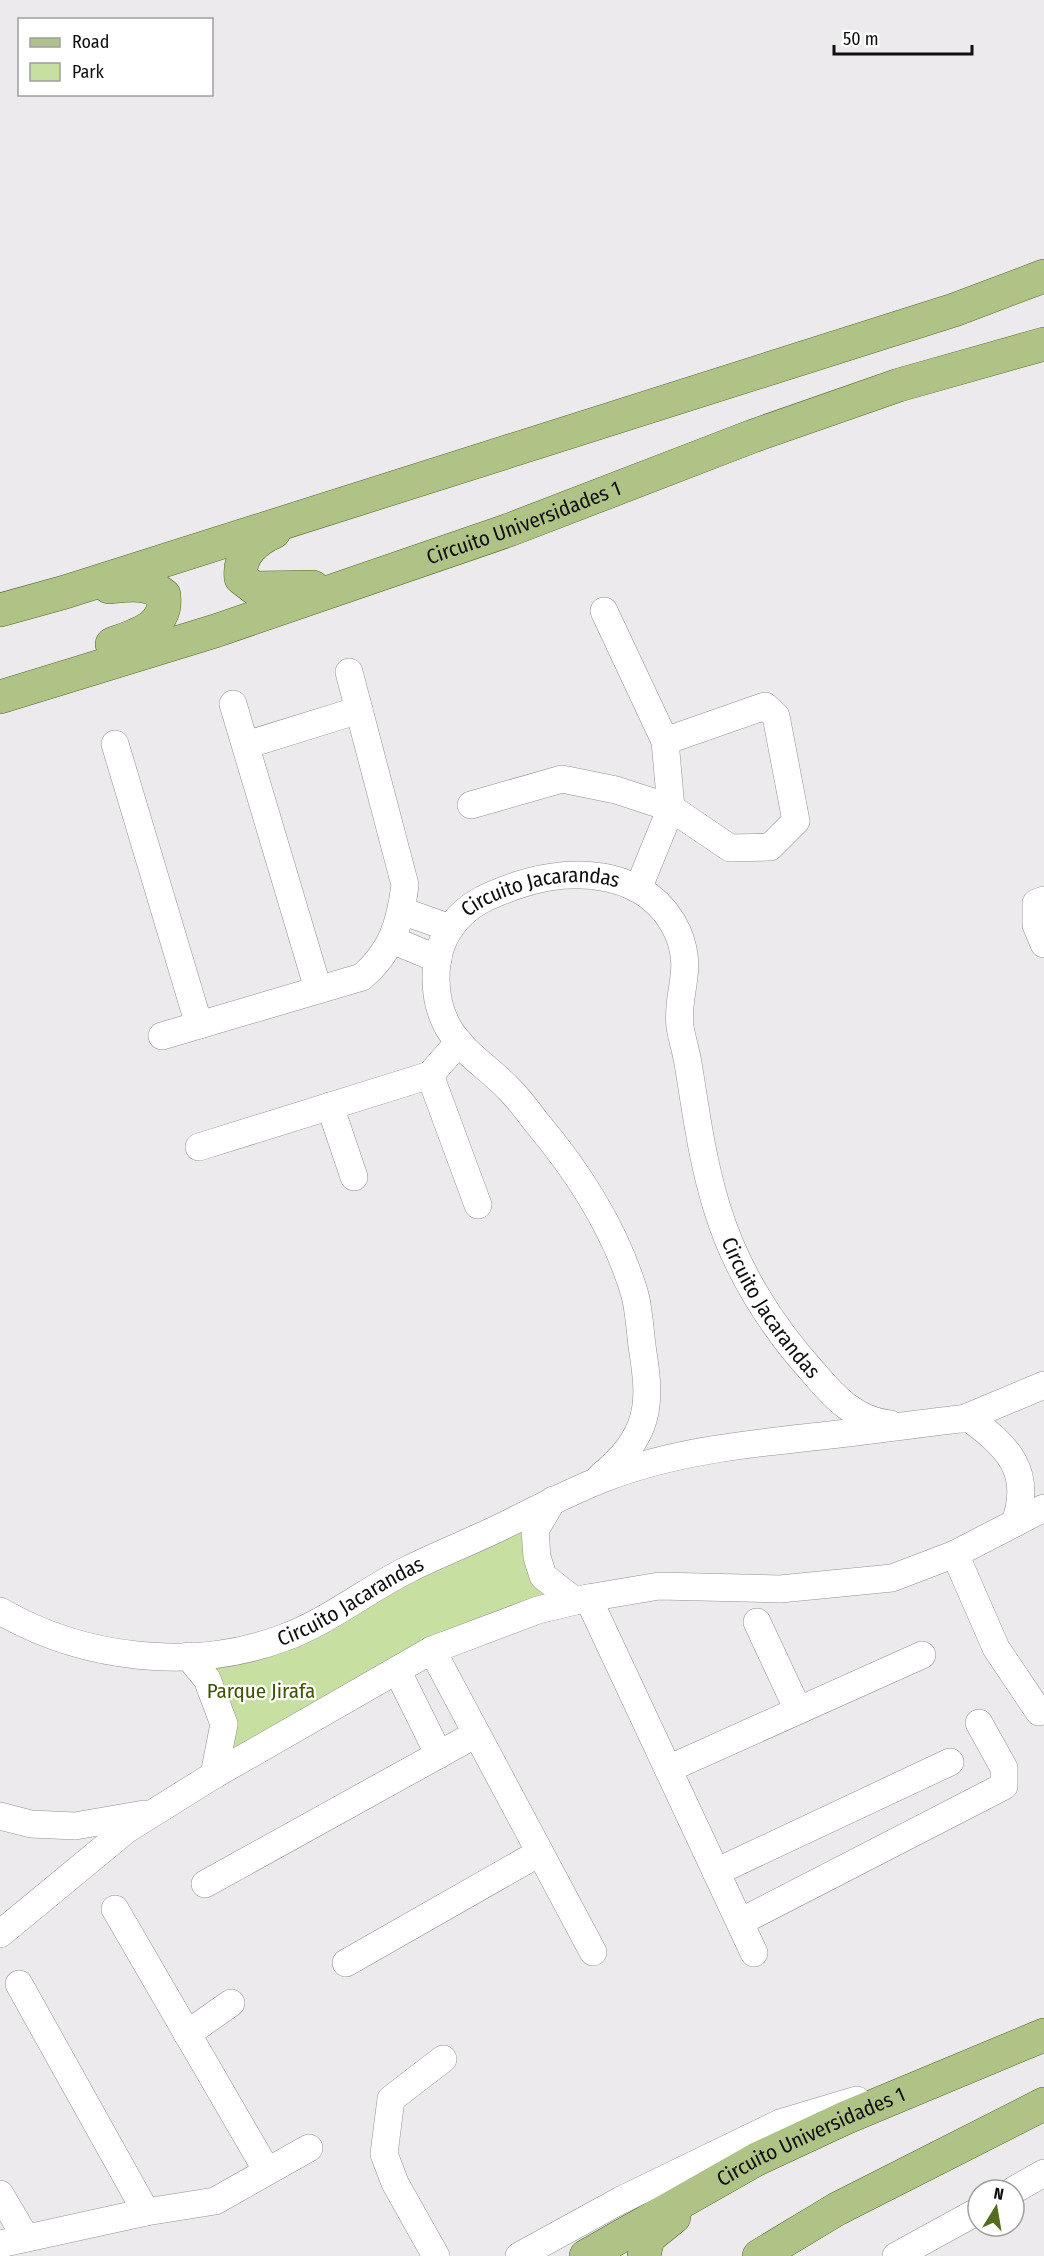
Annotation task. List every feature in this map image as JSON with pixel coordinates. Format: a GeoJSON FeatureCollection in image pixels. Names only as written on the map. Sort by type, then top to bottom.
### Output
{"type":"FeatureCollection","features":[{"type":"Feature","properties":{"kind":"main road"},"geometry":{"type":"LineString","coordinates":[[0,610],[65,592],[954,310],[1044,276]]}},
{"type":"Feature","properties":{"kind":"main road","name":"Circuito Universidades 1"},"geometry":{"type":"LineString","coordinates":[[0,698],[215,631],[509,530],[809,416],[899,385],[1044,344]]}},
{"type":"Feature","properties":{"kind":"main road"},"geometry":{"type":"LineString","coordinates":[[323,510],[269,534],[254,544],[242,560],[241,578],[254,588],[346,585]]}},
{"type":"Feature","properties":{"kind":"main road"},"geometry":{"type":"LineString","coordinates":[[0,682],[145,632],[156,622],[165,606],[164,596],[154,588],[143,585],[65,592]]}},
{"type":"Feature","properties":{"kind":"main road","name":"Circuito Universidades 1"},"geometry":{"type":"LineString","coordinates":[[586,2256],[757,2159],[845,2118],[990,2060],[1044,2035]]}},
{"type":"Feature","properties":{"kind":"main road"},"geometry":{"type":"LineString","coordinates":[[740,2256],[774,2236],[837,2209],[1044,2104]]}},
{"type":"Feature","properties":{"kind":"main road"},"geometry":{"type":"LineString","coordinates":[[644,2256],[648,2238],[655,2230],[757,2159]]}},
{"type":"Feature","properties":{"kind":"main road"},"geometry":{"type":"LineString","coordinates":[[759,2256],[837,2209]]}},
{"type":"Feature","properties":{"kind":"street"},"geometry":{"type":"LineString","coordinates":[[604,611],[665,741],[671,808],[638,889]]}},
{"type":"Feature","properties":{"kind":"street"},"geometry":{"type":"LineString","coordinates":[[162,1036],[362,977],[380,961],[392,940],[402,911],[405,885],[349,672]]}},
{"type":"Feature","properties":{"kind":"street"},"geometry":{"type":"LineString","coordinates":[[233,704],[318,989]]}},
{"type":"Feature","properties":{"kind":"street"},"geometry":{"type":"LineString","coordinates":[[471,805],[562,779],[616,790],[671,808],[730,848],[770,847],[796,821],[776,716],[765,706],[665,741]]}},
{"type":"Feature","properties":{"kind":"street"},"geometry":{"type":"LineString","coordinates":[[246,745],[358,710]]}},
{"type":"Feature","properties":{"kind":"street"},"geometry":{"type":"LineString","coordinates":[[115,744],[200,1025]]}},
{"type":"Feature","properties":{"kind":"street","name":"Circuito Jacarandas"},"geometry":{"type":"LineString","coordinates":[[0,1611],[46,1634],[95,1649],[135,1654],[206,1655],[282,1639],[325,1619],[407,1570],[594,1482],[625,1455],[641,1425],[645,1411],[646,1376],[635,1296],[604,1220],[578,1176],[510,1090],[459,1042],[450,1030],[440,1004],[436,976],[438,959],[450,928],[479,900],[538,878],[591,874],[611,878],[650,896],[667,914],[681,942],[687,968],[681,997],[680,1028],[708,1176],[718,1211],[734,1250],[777,1329],[831,1393],[859,1415],[884,1424],[903,1426]]}},
{"type":"Feature","properties":{"kind":"street"},"geometry":{"type":"LineString","coordinates":[[1044,900],[1036,903],[1035,925],[1044,944]]}},
{"type":"Feature","properties":{"kind":"street"},"geometry":{"type":"LineString","coordinates":[[402,911],[450,928]]}},
{"type":"Feature","properties":{"kind":"street"},"geometry":{"type":"LineString","coordinates":[[392,940],[438,959]]}},
{"type":"Feature","properties":{"kind":"street"},"geometry":{"type":"LineString","coordinates":[[199,1147],[430,1075],[459,1042]]}},
{"type":"Feature","properties":{"kind":"street"},"geometry":{"type":"LineString","coordinates":[[430,1075],[478,1205]]}},
{"type":"Feature","properties":{"kind":"street"},"geometry":{"type":"LineString","coordinates":[[330,1106],[354,1177]]}},
{"type":"Feature","properties":{"kind":"street"},"geometry":{"type":"LineString","coordinates":[[963,1419],[1044,1385]]}},
{"type":"Feature","properties":{"kind":"street"},"geometry":{"type":"LineString","coordinates":[[594,1482],[678,1456],[735,1445],[969,1418],[1001,1442],[1019,1474],[1021,1505],[1015,1522]]}},
{"type":"Feature","properties":{"kind":"street"},"geometry":{"type":"LineString","coordinates":[[553,1500],[535,1530],[537,1557],[543,1576],[582,1599],[668,1768],[754,1953]]}},
{"type":"Feature","properties":{"kind":"street"},"geometry":{"type":"LineString","coordinates":[[0,1934],[126,1830],[214,1775],[432,1650],[538,1610],[582,1599],[659,1586],[780,1589],[840,1585],[892,1578],[954,1554],[1044,1508]]}},
{"type":"Feature","properties":{"kind":"street"},"geometry":{"type":"LineString","coordinates":[[954,1554],[996,1648],[1039,1712]]}},
{"type":"Feature","properties":{"kind":"street"},"geometry":{"type":"LineString","coordinates":[[757,1622],[798,1710]]}},
{"type":"Feature","properties":{"kind":"street"},"geometry":{"type":"LineString","coordinates":[[432,1650],[593,1952]]}},
{"type":"Feature","properties":{"kind":"street"},"geometry":{"type":"LineString","coordinates":[[668,1768],[922,1655]]}},
{"type":"Feature","properties":{"kind":"street"},"geometry":{"type":"LineString","coordinates":[[188,1656],[207,1679],[224,1724],[214,1775]]}},
{"type":"Feature","properties":{"kind":"street"},"geometry":{"type":"LineString","coordinates":[[397,1670],[439,1755]]}},
{"type":"Feature","properties":{"kind":"street"},"geometry":{"type":"LineString","coordinates":[[740,1923],[1004,1786],[1004,1768],[979,1723]]}},
{"type":"Feature","properties":{"kind":"street"},"geometry":{"type":"LineString","coordinates":[[205,1884],[476,1734]]}},
{"type":"Feature","properties":{"kind":"street"},"geometry":{"type":"LineString","coordinates":[[716,1872],[950,1762]]}},
{"type":"Feature","properties":{"kind":"street"},"geometry":{"type":"LineString","coordinates":[[0,1816],[31,1824],[75,1826],[154,1813]]}},
{"type":"Feature","properties":{"kind":"street"},"geometry":{"type":"LineString","coordinates":[[346,1963],[539,1852]]}},
{"type":"Feature","properties":{"kind":"street"},"geometry":{"type":"LineString","coordinates":[[114,1909],[267,2171]]}},
{"type":"Feature","properties":{"kind":"street"},"geometry":{"type":"LineString","coordinates":[[20,1984],[146,2212]]}},
{"type":"Feature","properties":{"kind":"street"},"geometry":{"type":"LineString","coordinates":[[187,2034],[231,2003]]}},
{"type":"Feature","properties":{"kind":"street"},"geometry":{"type":"LineString","coordinates":[[436,2256],[395,2183],[384,2154],[391,2099],[443,2059]]}},
{"type":"Feature","properties":{"kind":"street"},"geometry":{"type":"LineString","coordinates":[[519,2256],[621,2200],[780,2123],[990,2060]]}},
{"type":"Feature","properties":{"kind":"street"},"geometry":{"type":"LineString","coordinates":[[0,2244],[146,2212],[215,2201],[309,2148]]}},
{"type":"Feature","properties":{"kind":"street"},"geometry":{"type":"LineString","coordinates":[[1026,2183],[1044,2173]]}},
{"type":"Feature","properties":{"kind":"street"},"geometry":{"type":"LineString","coordinates":[[0,2194],[26,2238]]}},
{"type":"Feature","properties":{"kind":"street"},"geometry":{"type":"LineString","coordinates":[[896,2256],[966,2218]]}},
{"type":"Feature","properties":{"kind":"green space","name":"Parque Jirafa"},"geometry":{"type":"Polygon","coordinates":[[[553,1500],[537,1557],[575,1601],[538,1610],[214,1775],[220,1717],[188,1656],[241,1649],[553,1500]]]}}]}
